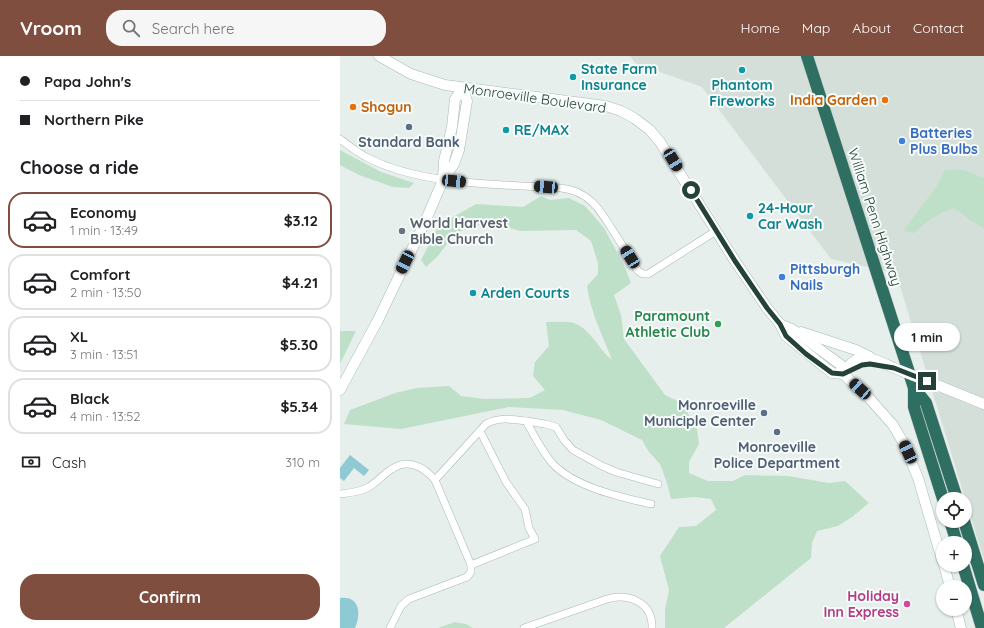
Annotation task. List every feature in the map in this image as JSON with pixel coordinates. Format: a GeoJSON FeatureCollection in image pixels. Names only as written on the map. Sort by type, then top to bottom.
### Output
{"type":"FeatureCollection","features":[{"type":"Feature","properties":{"kind":"highway","name":"William Penn Highway"},"geometry":{"type":"LineString","coordinates":[[807,56],[914,388],[914,407],[942,492]]}},
{"type":"Feature","properties":{"kind":"highway","name":"William Penn Highway"},"geometry":{"type":"LineString","coordinates":[[914,388],[926,403],[955,492]]}},
{"type":"Feature","properties":{"kind":"highway"},"geometry":{"type":"LineString","coordinates":[[966,528],[982,575]]}},
{"type":"Feature","properties":{"kind":"highway"},"geometry":{"type":"LineString","coordinates":[[965,572],[982,628]]}},
{"type":"Feature","properties":{"kind":"main road","name":"Monroeville Boulevard"},"geometry":{"type":"LineString","coordinates":[[379,56],[401,70],[445,85],[597,104],[613,108],[634,118],[650,130],[665,148],[716,231],[767,308],[780,324],[786,336],[806,354],[832,373],[843,374]]}},
{"type":"Feature","properties":{"kind":"main road"},"geometry":{"type":"LineString","coordinates":[[340,390],[378,320],[425,222],[443,180],[454,164],[467,101],[463,88]]}},
{"type":"Feature","properties":{"kind":"main road","name":"Monroeville Boulevard"},"geometry":{"type":"LineString","coordinates":[[780,324],[792,329],[841,365],[843,374],[878,407],[893,425],[904,444],[918,478],[936,540]]}},
{"type":"Feature","properties":{"kind":"main road"},"geometry":{"type":"LineString","coordinates":[[792,329],[856,350],[894,368],[984,404]]}},
{"type":"Feature","properties":{"kind":"main road"},"geometry":{"type":"LineString","coordinates":[[843,374],[849,365],[854,361],[863,357],[870,357]]}},
{"type":"Feature","properties":{"kind":"main road"},"geometry":{"type":"LineString","coordinates":[[843,374],[865,364],[894,368]]}},
{"type":"Feature","properties":{"kind":"main road"},"geometry":{"type":"LineString","coordinates":[[967,577],[982,575]]}},
{"type":"Feature","properties":{"kind":"main road"},"geometry":{"type":"LineString","coordinates":[[958,616],[961,628]]}},
{"type":"Feature","properties":{"kind":"street"},"geometry":{"type":"LineString","coordinates":[[340,139],[378,163],[443,180],[561,188],[577,192],[588,198],[597,207],[638,271],[643,274],[648,274],[716,231]]}},
{"type":"Feature","properties":{"kind":"street"},"geometry":{"type":"LineString","coordinates":[[435,480],[486,424],[495,420],[509,419],[546,424],[556,427],[564,440],[574,450],[602,466],[616,472],[658,484]]}},
{"type":"Feature","properties":{"kind":"street"},"geometry":{"type":"LineString","coordinates":[[526,421],[549,458],[564,472],[603,492],[651,504]]}},
{"type":"Feature","properties":{"kind":"street"},"geometry":{"type":"LineString","coordinates":[[471,565],[535,540],[529,528],[525,509],[503,476],[480,431]]}},
{"type":"Feature","properties":{"kind":"street"},"geometry":{"type":"LineString","coordinates":[[340,494],[367,488],[392,468],[406,464],[419,466],[435,480],[471,565],[471,572],[467,577],[409,598],[401,606],[390,628]]}},
{"type":"Feature","properties":{"kind":"street"},"geometry":{"type":"LineString","coordinates":[[524,628],[607,599],[620,596],[631,598],[642,604],[649,614],[652,628]]}},
{"type":"Feature","properties":{"kind":"shaded area"},"geometry":{"type":"Polygon","coordinates":[[[630,56],[984,56],[984,560],[972,521],[972,492],[963,492],[896,273],[831,259],[702,87],[635,63],[630,56]]]}},
{"type":"Feature","properties":{"kind":"green space"},"geometry":{"type":"Polygon","coordinates":[[[340,150],[381,172],[414,183],[409,188],[393,187],[359,175],[340,165],[340,150]]]}},
{"type":"Feature","properties":{"kind":"green space"},"geometry":{"type":"Polygon","coordinates":[[[945,170],[964,170],[984,178],[984,228],[954,208],[932,218],[914,233],[903,231],[936,187],[945,170]]]}},
{"type":"Feature","properties":{"kind":"green space"},"geometry":{"type":"Polygon","coordinates":[[[541,196],[550,200],[569,198],[585,206],[604,228],[624,265],[631,283],[614,295],[621,315],[624,339],[665,395],[682,403],[697,429],[699,444],[689,462],[689,473],[708,481],[733,481],[745,475],[788,476],[829,483],[845,481],[869,503],[838,526],[817,531],[812,543],[811,558],[724,628],[665,628],[665,610],[669,590],[660,556],[679,527],[696,526],[716,510],[711,499],[695,497],[671,499],[660,464],[649,452],[642,440],[601,420],[563,410],[509,407],[401,429],[344,424],[350,410],[395,393],[417,388],[449,386],[461,396],[485,399],[530,398],[545,390],[533,376],[535,362],[549,346],[546,322],[571,322],[580,326],[586,330],[612,360],[594,315],[587,286],[598,274],[598,263],[591,241],[576,230],[520,231],[500,225],[479,225],[455,233],[438,256],[426,267],[421,260],[439,225],[476,204],[523,207],[541,196]]]}},
{"type":"Feature","properties":{"kind":"green space"},"geometry":{"type":"Polygon","coordinates":[[[340,331],[356,331],[340,364],[340,331]]]}},
{"type":"Feature","properties":{"kind":"green space"},"geometry":{"type":"Polygon","coordinates":[[[455,622],[466,624],[473,628],[438,628],[455,622]]]}},
{"type":"Feature","properties":{"kind":"water"},"geometry":{"type":"Polygon","coordinates":[[[350,455],[369,470],[364,476],[354,468],[344,481],[340,478],[340,468],[350,455]]]}},
{"type":"Feature","properties":{"kind":"water"},"geometry":{"type":"Polygon","coordinates":[[[340,598],[352,599],[355,602],[358,617],[355,628],[340,628],[340,598]]]}},
{"type":"Feature","properties":{"kind":"place","name":"Phantom Fireworks"},"geometry":{"type":"Point","coordinates":[742,70]}},
{"type":"Feature","properties":{"kind":"place","name":"State Farm Insurance"},"geometry":{"type":"Point","coordinates":[573,77]}},
{"type":"Feature","properties":{"kind":"place","name":"India Garden"},"geometry":{"type":"Point","coordinates":[885,100]}},
{"type":"Feature","properties":{"kind":"place","name":"Shogun"},"geometry":{"type":"Point","coordinates":[353,107]}},
{"type":"Feature","properties":{"kind":"place","name":"Standard Bank"},"geometry":{"type":"Point","coordinates":[409,127]}},
{"type":"Feature","properties":{"kind":"place","name":"RE/MAX"},"geometry":{"type":"Point","coordinates":[506,130]}},
{"type":"Feature","properties":{"kind":"place","name":"Batteries Plus Bulbs"},"geometry":{"type":"Point","coordinates":[902,141]}},
{"type":"Feature","properties":{"kind":"place","name":"24-Hour Car Wash"},"geometry":{"type":"Point","coordinates":[750,216]}},
{"type":"Feature","properties":{"kind":"place","name":"World Harvest Bible Church"},"geometry":{"type":"Point","coordinates":[402,231]}},
{"type":"Feature","properties":{"kind":"place","name":"Pittsburgh Nails"},"geometry":{"type":"Point","coordinates":[782,277]}},
{"type":"Feature","properties":{"kind":"place","name":"Arden Courts"},"geometry":{"type":"Point","coordinates":[473,293]}},
{"type":"Feature","properties":{"kind":"place","name":"Paramount Athletic Club"},"geometry":{"type":"Point","coordinates":[718,324]}},
{"type":"Feature","properties":{"kind":"place","name":"Monroeville Municiple Center"},"geometry":{"type":"Point","coordinates":[764,413]}},
{"type":"Feature","properties":{"kind":"place","name":"Monroeville Police Department"},"geometry":{"type":"Point","coordinates":[777,432]}},
{"type":"Feature","properties":{"kind":"place","name":"Holiday Inn Express"},"geometry":{"type":"Point","coordinates":[907,604]}},
{"type":"Feature","properties":{"kind":"route"},"geometry":{"type":"LineString","coordinates":[[691,190],[735,261],[767,308],[780,324],[786,336],[806,354],[832,373],[843,374],[862,365],[870,364],[894,368],[927,381]]}}]}
